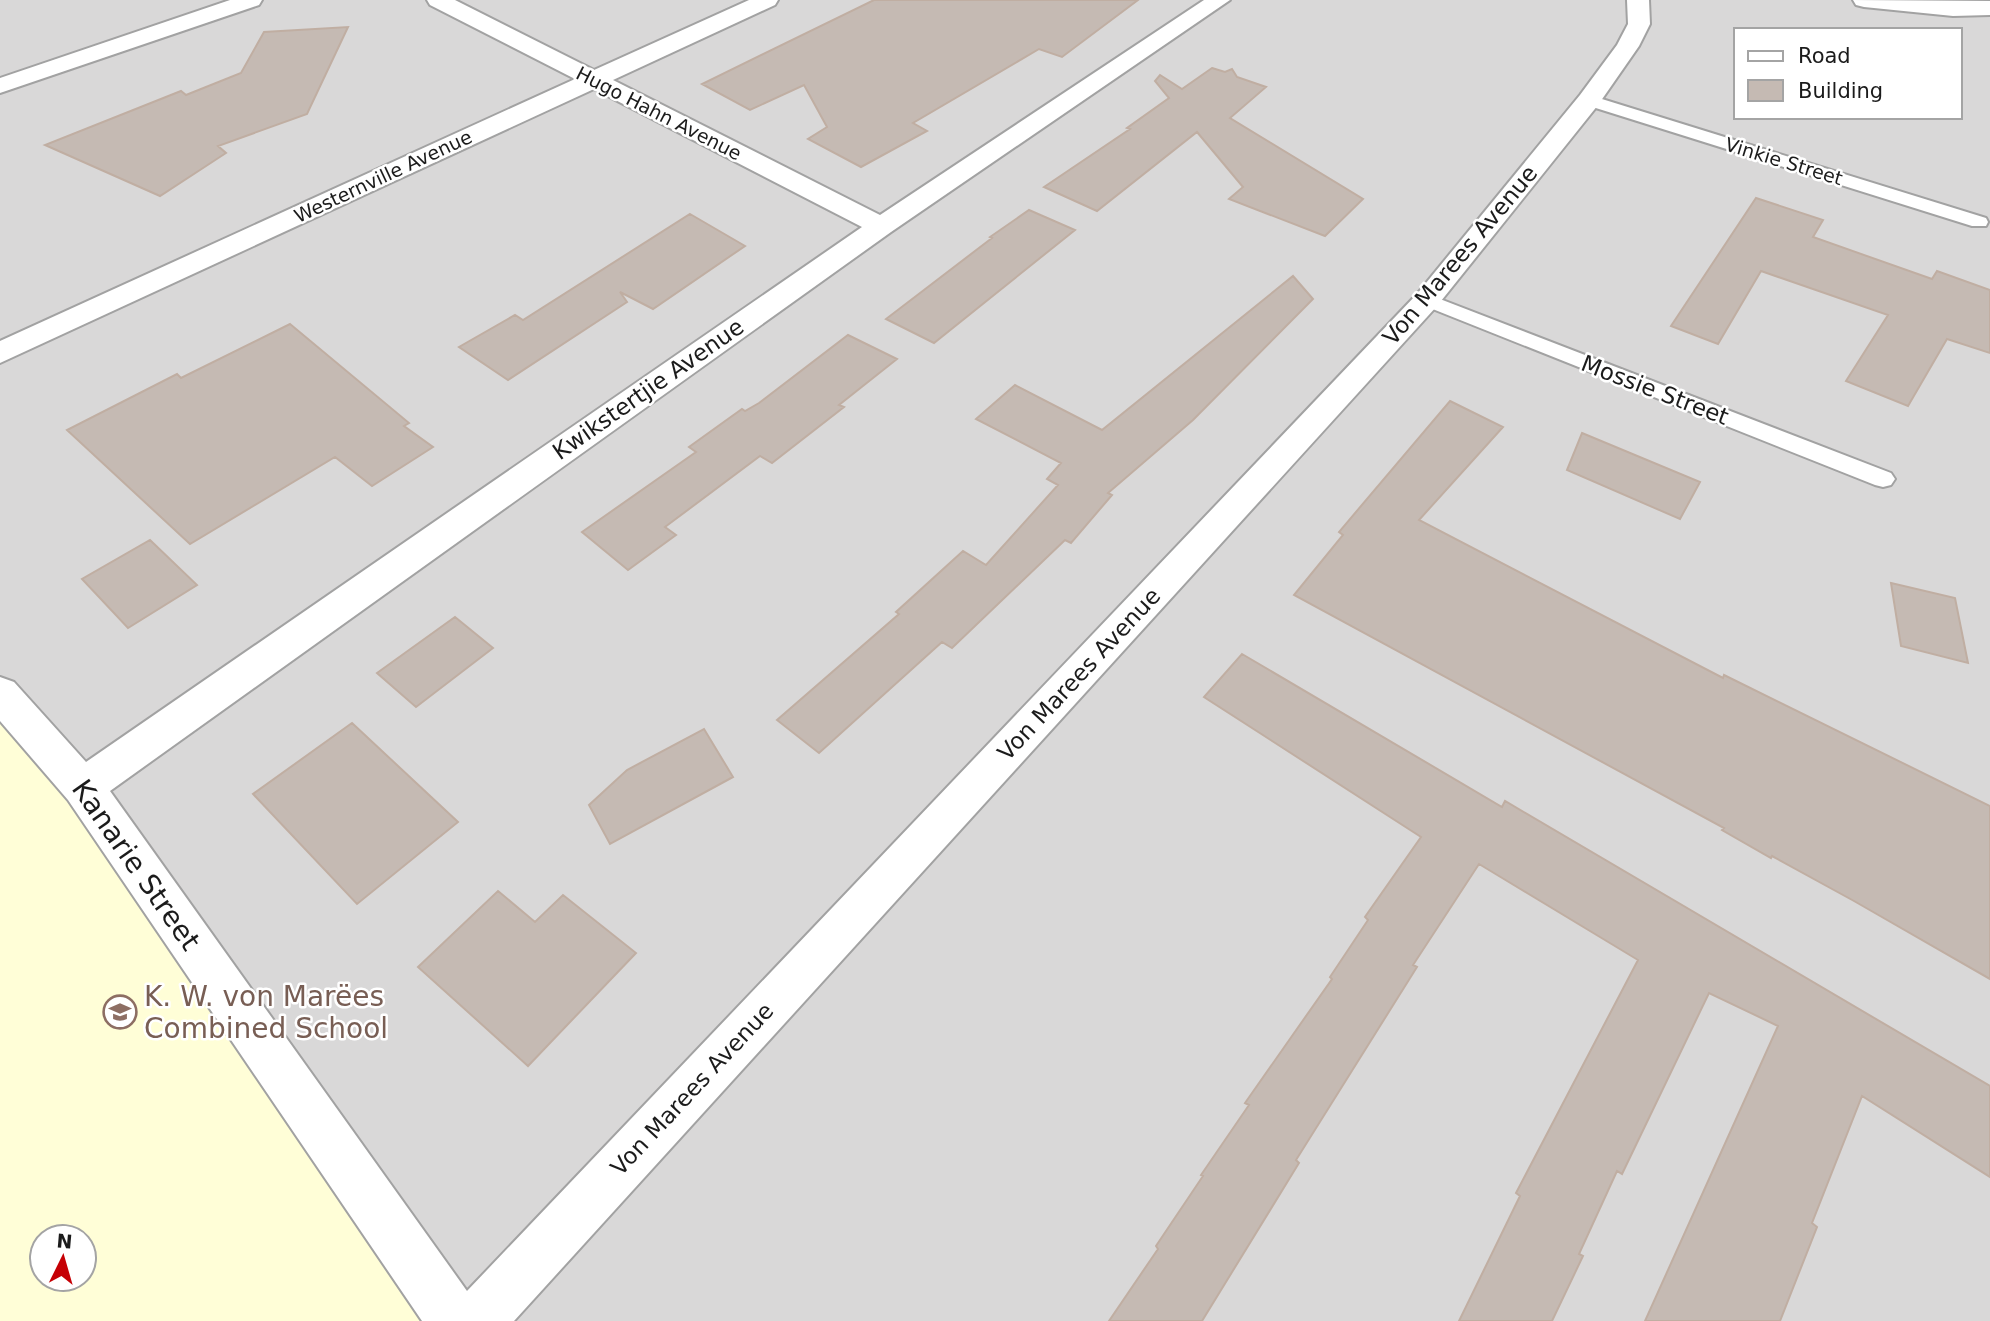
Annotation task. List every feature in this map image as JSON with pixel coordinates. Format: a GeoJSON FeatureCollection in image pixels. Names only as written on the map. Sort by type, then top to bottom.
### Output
{"type":"FeatureCollection","features":[{"type":"Feature","properties":{"kind":"street"},"geometry":{"type":"LineString","coordinates":[[0,86],[251,0]]}},
{"type":"Feature","properties":{"kind":"street","name":"Hugo Hahn Avenue"},"geometry":{"type":"LineString","coordinates":[[438,0],[881,226]]}},
{"type":"Feature","properties":{"kind":"street","name":"Westernville Avenue"},"geometry":{"type":"LineString","coordinates":[[0,353],[767,0]]}},
{"type":"Feature","properties":{"kind":"street","name":"Kwikstertjie Avenue"},"geometry":{"type":"LineString","coordinates":[[83,787],[881,226],[1219,0]]}},
{"type":"Feature","properties":{"kind":"street","name":"Von Marees Avenue"},"geometry":{"type":"LineString","coordinates":[[477,1321],[1427,300],[1588,100],[1628,46],[1639,24],[1638,0]]}},
{"type":"Feature","properties":{"kind":"street"},"geometry":{"type":"LineString","coordinates":[[1864,0],[1953,9],[1990,8]]}},
{"type":"Feature","properties":{"kind":"street","name":"Kanarie Street"},"geometry":{"type":"LineString","coordinates":[[0,693],[83,787],[455,1321]]}},
{"type":"Feature","properties":{"kind":"lane","name":"Vinkie Street"},"geometry":{"type":"LineString","coordinates":[[1588,100],[1979,222]]}},
{"type":"Feature","properties":{"kind":"lane","name":"Mossie Street"},"geometry":{"type":"LineString","coordinates":[[1427,300],[1883,480]]}},
{"type":"Feature","properties":{"kind":"shaded area"},"geometry":{"type":"Polygon","coordinates":[[[0,0],[1990,0],[1990,1321],[0,1321],[0,0]]]}},
{"type":"Feature","properties":{"kind":"shaded area","name":"K. W. von Marëes Combined School"},"geometry":{"type":"Polygon","coordinates":[[[0,693],[455,1321],[0,1321],[0,693]]]}},
{"type":"Feature","properties":{"kind":"building"},"geometry":{"type":"Polygon","coordinates":[[[874,0],[1138,0],[1062,57],[1039,49],[913,123],[927,131],[861,167],[808,139],[827,127],[804,85],[750,110],[702,84],[874,0]]]}},
{"type":"Feature","properties":{"kind":"building"},"geometry":{"type":"Polygon","coordinates":[[[348,27],[307,114],[218,146],[226,153],[160,196],[45,145],[181,91],[186,95],[241,73],[264,32],[348,27]]]}},
{"type":"Feature","properties":{"kind":"building"},"geometry":{"type":"Polygon","coordinates":[[[1212,68],[1225,72],[1232,69],[1237,77],[1266,87],[1230,118],[1363,199],[1325,236],[1229,199],[1243,187],[1197,132],[1097,211],[1044,187],[1130,129],[1127,128],[1169,98],[1155,81],[1160,75],[1182,89],[1212,68]]]}},
{"type":"Feature","properties":{"kind":"building"},"geometry":{"type":"Polygon","coordinates":[[[1756,198],[1823,220],[1813,237],[1932,279],[1937,271],[1990,290],[1990,353],[1947,339],[1908,406],[1846,381],[1888,315],[1761,271],[1718,344],[1671,326],[1756,198]]]}},
{"type":"Feature","properties":{"kind":"building"},"geometry":{"type":"Polygon","coordinates":[[[1029,210],[1075,230],[934,343],[886,319],[992,238],[990,237],[1029,210]]]}},
{"type":"Feature","properties":{"kind":"building"},"geometry":{"type":"Polygon","coordinates":[[[690,214],[745,246],[653,309],[620,292],[627,302],[508,380],[459,347],[515,315],[523,320],[690,214]]]}},
{"type":"Feature","properties":{"kind":"building"},"geometry":{"type":"Polygon","coordinates":[[[1293,276],[1313,299],[1193,420],[1108,493],[1112,495],[1071,543],[1065,540],[952,648],[942,642],[819,753],[777,720],[899,614],[896,612],[963,551],[986,565],[1058,485],[1047,479],[1061,463],[976,419],[1015,385],[1102,430],[1293,276]]]}},
{"type":"Feature","properties":{"kind":"building"},"geometry":{"type":"Polygon","coordinates":[[[290,324],[409,423],[404,426],[433,447],[372,486],[335,457],[190,544],[67,430],[177,374],[181,378],[290,324]]]}},
{"type":"Feature","properties":{"kind":"building"},"geometry":{"type":"Polygon","coordinates":[[[848,335],[897,359],[839,405],[844,407],[772,463],[760,456],[665,527],[676,535],[628,570],[582,532],[696,452],[689,447],[742,409],[745,411],[759,403],[848,335]]]}},
{"type":"Feature","properties":{"kind":"building"},"geometry":{"type":"Polygon","coordinates":[[[1450,401],[1503,427],[1419,520],[1723,678],[1724,675],[1990,806],[1990,979],[1854,901],[1772,856],[1771,858],[1722,830],[1724,828],[1294,595],[1343,535],[1339,532],[1450,401]]]}},
{"type":"Feature","properties":{"kind":"building"},"geometry":{"type":"Polygon","coordinates":[[[1582,433],[1700,482],[1680,519],[1567,470],[1582,433]]]}},
{"type":"Feature","properties":{"kind":"building"},"geometry":{"type":"Polygon","coordinates":[[[150,540],[197,585],[128,628],[82,579],[150,540]]]}},
{"type":"Feature","properties":{"kind":"building"},"geometry":{"type":"Polygon","coordinates":[[[1891,583],[1955,598],[1968,663],[1901,646],[1891,583]]]}},
{"type":"Feature","properties":{"kind":"building"},"geometry":{"type":"Polygon","coordinates":[[[455,617],[493,648],[416,707],[377,673],[455,617]]]}},
{"type":"Feature","properties":{"kind":"building"},"geometry":{"type":"Polygon","coordinates":[[[1242,654],[1502,807],[1505,801],[1990,1086],[1990,1177],[1862,1096],[1812,1223],[1817,1227],[1780,1321],[1645,1321],[1778,1026],[1709,993],[1622,1174],[1617,1171],[1579,1254],[1583,1256],[1552,1321],[1459,1321],[1520,1196],[1516,1193],[1638,960],[1479,864],[1413,965],[1417,967],[1296,1160],[1299,1163],[1202,1321],[1109,1321],[1158,1249],[1156,1246],[1203,1176],[1201,1175],[1249,1105],[1245,1103],[1332,979],[1330,977],[1368,920],[1365,917],[1421,837],[1204,697],[1242,654]]]}},
{"type":"Feature","properties":{"kind":"building"},"geometry":{"type":"Polygon","coordinates":[[[352,723],[458,822],[357,904],[253,794],[352,723]]]}},
{"type":"Feature","properties":{"kind":"building"},"geometry":{"type":"Polygon","coordinates":[[[704,729],[733,777],[610,844],[589,805],[627,770],[704,729]]]}},
{"type":"Feature","properties":{"kind":"building"},"geometry":{"type":"Polygon","coordinates":[[[498,891],[535,922],[563,895],[636,953],[528,1066],[418,967],[498,891]]]}},
{"type":"Feature","properties":{"kind":"place","name":"K. W. von Marëes Combined School"},"geometry":{"type":"Point","coordinates":[120,1012]}}]}
